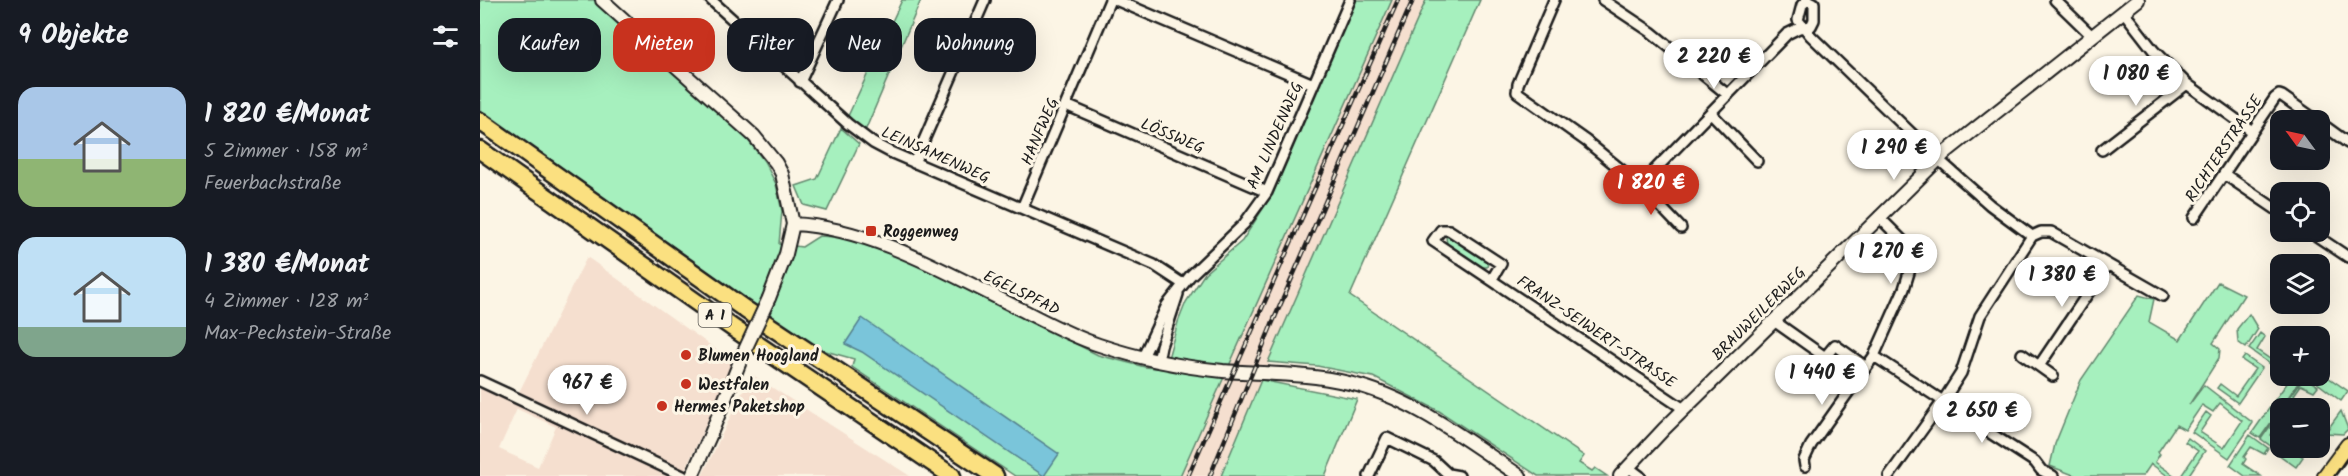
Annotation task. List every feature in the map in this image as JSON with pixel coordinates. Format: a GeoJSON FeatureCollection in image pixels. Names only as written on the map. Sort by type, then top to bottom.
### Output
{"type":"FeatureCollection","features":[{"type":"Feature","properties":{"kind":"highway","name":"A 1"},"geometry":{"type":"LineString","coordinates":[[480,121],[746,310],[995,476]]}},
{"type":"Feature","properties":{"kind":"highway","name":"A 1"},"geometry":{"type":"LineString","coordinates":[[480,150],[733,328],[952,476]]}},
{"type":"Feature","properties":{"kind":"main road"},"geometry":{"type":"LineString","coordinates":[[2325,476],[2348,445]]}},
{"type":"Feature","properties":{"kind":"street"},"geometry":{"type":"LineString","coordinates":[[602,0],[754,135],[782,174],[792,224],[786,254],[770,298],[743,354],[692,476]]}},
{"type":"Feature","properties":{"kind":"street"},"geometry":{"type":"LineString","coordinates":[[800,82],[838,0]]}},
{"type":"Feature","properties":{"kind":"street"},"geometry":{"type":"LineString","coordinates":[[914,163],[985,0]]}},
{"type":"Feature","properties":{"kind":"street","name":"HANFWEG"},"geometry":{"type":"LineString","coordinates":[[1022,208],[1110,0]]}},
{"type":"Feature","properties":{"kind":"street"},"geometry":{"type":"LineString","coordinates":[[1116,0],[1313,84]]}},
{"type":"Feature","properties":{"kind":"street","name":"AM LINDENWEG"},"geometry":{"type":"LineString","coordinates":[[1143,357],[1167,305],[1244,224],[1267,192],[1350,0]]}},
{"type":"Feature","properties":{"kind":"street"},"geometry":{"type":"LineString","coordinates":[[1554,0],[1518,84],[1517,92],[1586,141],[1640,185],[1681,228]]}},
{"type":"Feature","properties":{"kind":"street"},"geometry":{"type":"LineString","coordinates":[[1603,0],[1652,32],[1728,95]]}},
{"type":"Feature","properties":{"kind":"street"},"geometry":{"type":"LineString","coordinates":[[2055,0],[2092,36]]}},
{"type":"Feature","properties":{"kind":"street","name":"LEINSAMENWEG"},"geometry":{"type":"LineString","coordinates":[[716,2],[800,82],[860,134],[914,163],[1154,265],[1181,288]]}},
{"type":"Feature","properties":{"kind":"street"},"geometry":{"type":"LineString","coordinates":[[1640,185],[1793,28],[1799,15],[1811,4]]}},
{"type":"Feature","properties":{"kind":"street"},"geometry":{"type":"LineString","coordinates":[[1787,34],[1811,26],[1811,4]]}},
{"type":"Feature","properties":{"kind":"street"},"geometry":{"type":"LineString","coordinates":[[1811,4],[1815,37],[1820,45]]}},
{"type":"Feature","properties":{"kind":"street"},"geometry":{"type":"LineString","coordinates":[[2129,4],[2154,51],[2187,84],[2252,131]]}},
{"type":"Feature","properties":{"kind":"street","name":"BRAUWEILERWEG"},"geometry":{"type":"LineString","coordinates":[[1640,476],[1624,472],[1684,409],[1938,159],[2129,4]]}},
{"type":"Feature","properties":{"kind":"street"},"geometry":{"type":"LineString","coordinates":[[1799,15],[1798,20],[1803,28],[1938,159],[1990,205],[2032,236]]}},
{"type":"Feature","properties":{"kind":"street"},"geometry":{"type":"LineString","coordinates":[[2102,150],[2187,84]]}},
{"type":"Feature","properties":{"kind":"street","name":"RICHTERSTRASSE"},"geometry":{"type":"LineString","coordinates":[[2194,218],[2278,95],[2300,110]]}},
{"type":"Feature","properties":{"kind":"street","name":"LÖSSWEG"},"geometry":{"type":"LineString","coordinates":[[1066,105],[1267,192]]}},
{"type":"Feature","properties":{"kind":"street"},"geometry":{"type":"LineString","coordinates":[[1711,113],[1757,161]]}},
{"type":"Feature","properties":{"kind":"street"},"geometry":{"type":"LineString","coordinates":[[2330,130],[2348,143]]}},
{"type":"Feature","properties":{"kind":"street"},"geometry":{"type":"LineString","coordinates":[[2224,174],[2270,205]]}},
{"type":"Feature","properties":{"kind":"street"},"geometry":{"type":"LineString","coordinates":[[1805,466],[1804,460],[1811,445],[1874,356],[1904,289],[1911,266],[1912,254],[1906,244],[1879,217]]}},
{"type":"Feature","properties":{"kind":"street","name":"EGELSPFAD"},"geometry":{"type":"LineString","coordinates":[[792,224],[808,224],[865,237],[927,264],[1069,334],[1099,345],[1143,357],[1205,369],[1332,379],[1366,387],[1408,405],[1520,476]]}},
{"type":"Feature","properties":{"kind":"street","name":"FRANZ-SEIWERT-STRASSE"},"geometry":{"type":"LineString","coordinates":[[1492,279],[1501,264],[1449,230],[1444,228],[1440,230],[1433,241],[1684,409]]}},
{"type":"Feature","properties":{"kind":"street"},"geometry":{"type":"LineString","coordinates":[[1889,476],[1942,404],[1960,373],[1980,316],[2032,236],[2041,232],[2051,232],[2163,296]]}},
{"type":"Feature","properties":{"kind":"street"},"geometry":{"type":"LineString","coordinates":[[2326,242],[2348,257]]}},
{"type":"Feature","properties":{"kind":"street"},"geometry":{"type":"LineString","coordinates":[[2039,366],[2107,265]]}},
{"type":"Feature","properties":{"kind":"street","name":"AM LINDENWEG"},"geometry":{"type":"LineString","coordinates":[[1158,360],[1181,288]]}},
{"type":"Feature","properties":{"kind":"street"},"geometry":{"type":"LineString","coordinates":[[1774,321],[1826,357],[1835,345],[1866,367]]}},
{"type":"Feature","properties":{"kind":"street"},"geometry":{"type":"LineString","coordinates":[[2022,354],[2053,376]]}},
{"type":"Feature","properties":{"kind":"street"},"geometry":{"type":"LineString","coordinates":[[1874,356],[1942,404],[1964,423],[1973,423],[1982,428],[2053,476]]}},
{"type":"Feature","properties":{"kind":"street"},"geometry":{"type":"LineString","coordinates":[[480,381],[683,476]]}},
{"type":"Feature","properties":{"kind":"street"},"geometry":{"type":"LineString","coordinates":[[1369,476],[1387,438],[1434,461],[1448,474],[1459,476]]}},
{"type":"Feature","properties":{"kind":"shaded area"},"geometry":{"type":"Polygon","coordinates":[[[1392,0],[1426,0],[1220,476],[1181,476],[1392,0]]]}},
{"type":"Feature","properties":{"kind":"shaded area"},"geometry":{"type":"Polygon","coordinates":[[[587,257],[735,363],[682,476],[480,476],[480,385],[518,394],[587,257]],[[517,409],[499,449],[538,467],[556,427],[517,409]]]}},
{"type":"Feature","properties":{"kind":"shaded area"},"geometry":{"type":"Polygon","coordinates":[[[751,374],[910,476],[702,476],[751,374]]]}},
{"type":"Feature","properties":{"kind":"green space"},"geometry":{"type":"Polygon","coordinates":[[[480,0],[595,0],[615,18],[613,18],[613,72],[676,72],[738,127],[764,161],[776,184],[782,211],[779,244],[802,247],[819,236],[852,238],[894,252],[1098,355],[1145,367],[1165,369],[1186,302],[1205,273],[1242,241],[1272,195],[1356,0],[1392,0],[1180,476],[1015,476],[852,367],[854,359],[822,350],[480,110],[480,0]]]}},
{"type":"Feature","properties":{"kind":"green space"},"geometry":{"type":"Polygon","coordinates":[[[902,0],[921,0],[902,44],[902,18],[894,18],[902,0]]]}},
{"type":"Feature","properties":{"kind":"green space"},"geometry":{"type":"Polygon","coordinates":[[[1426,0],[1480,0],[1350,296],[1584,456],[1579,463],[1592,471],[1595,468],[1607,476],[1538,476],[1439,411],[1373,377],[1317,366],[1268,362],[1426,0]]]}},
{"type":"Feature","properties":{"kind":"green space"},"geometry":{"type":"Polygon","coordinates":[[[868,72],[890,72],[865,131],[848,116],[868,72]]]}},
{"type":"Feature","properties":{"kind":"green space"},"geometry":{"type":"Polygon","coordinates":[[[841,128],[859,144],[827,211],[804,205],[796,186],[817,179],[841,128]]]}},
{"type":"Feature","properties":{"kind":"green space"},"geometry":{"type":"Polygon","coordinates":[[[1451,236],[1485,260],[1488,263],[1487,267],[1480,267],[1447,244],[1446,237],[1451,236]]]}},
{"type":"Feature","properties":{"kind":"green space"},"geometry":{"type":"Polygon","coordinates":[[[2218,282],[2244,295],[2213,343],[2220,349],[2219,358],[2189,405],[2204,385],[2253,423],[2229,458],[2192,432],[2206,412],[2211,416],[2200,432],[2224,448],[2242,421],[2220,403],[2213,412],[2202,405],[2185,430],[2176,425],[2158,452],[2160,454],[2155,462],[2175,476],[2168,476],[2151,464],[2143,476],[2076,476],[2050,466],[2055,444],[2081,380],[2139,295],[2154,299],[2149,322],[2180,340],[2218,282]]]}},
{"type":"Feature","properties":{"kind":"green space"},"geometry":{"type":"Polygon","coordinates":[[[2249,314],[2258,329],[2246,348],[2238,342],[2237,329],[2249,314]]]}},
{"type":"Feature","properties":{"kind":"green space"},"geometry":{"type":"Polygon","coordinates":[[[2260,333],[2265,337],[2257,350],[2270,359],[2270,364],[2249,349],[2260,333]]]}},
{"type":"Feature","properties":{"kind":"green space"},"geometry":{"type":"Polygon","coordinates":[[[2245,356],[2262,368],[2238,403],[2217,388],[2220,384],[2236,396],[2255,369],[2242,360],[2245,356]]]}},
{"type":"Feature","properties":{"kind":"green space"},"geometry":{"type":"Polygon","coordinates":[[[2330,379],[2348,391],[2341,401],[2321,386],[2330,386],[2330,379]]]}},
{"type":"Feature","properties":{"kind":"green space"},"geometry":{"type":"Polygon","coordinates":[[[1261,380],[1357,399],[1325,476],[1221,476],[1261,380]]]}},
{"type":"Feature","properties":{"kind":"green space"},"geometry":{"type":"Polygon","coordinates":[[[2285,386],[2296,386],[2288,398],[2276,398],[2285,386]]]}},
{"type":"Feature","properties":{"kind":"green space"},"geometry":{"type":"Polygon","coordinates":[[[2298,386],[2300,386],[2294,395],[2295,398],[2289,398],[2298,386]]]}},
{"type":"Feature","properties":{"kind":"green space"},"geometry":{"type":"Polygon","coordinates":[[[2303,386],[2318,386],[2314,391],[2303,386]]]}},
{"type":"Feature","properties":{"kind":"green space"},"geometry":{"type":"Polygon","coordinates":[[[2270,407],[2270,424],[2260,438],[2252,433],[2270,407]]]}},
{"type":"Feature","properties":{"kind":"green space"},"geometry":{"type":"Polygon","coordinates":[[[2341,411],[2348,429],[2343,434],[2330,433],[2330,426],[2341,411]]]}},
{"type":"Feature","properties":{"kind":"green space"},"geometry":{"type":"Polygon","coordinates":[[[2270,426],[2270,446],[2261,439],[2270,426]]]}},
{"type":"Feature","properties":{"kind":"green space"},"geometry":{"type":"Polygon","coordinates":[[[2250,435],[2268,448],[2264,454],[2251,447],[2244,457],[2246,459],[2243,464],[2261,476],[2245,476],[2230,465],[2250,435]]]}},
{"type":"Feature","properties":{"kind":"green space"},"geometry":{"type":"Polygon","coordinates":[[[2188,438],[2205,451],[2188,476],[2181,476],[2198,451],[2185,442],[2188,438]]]}},
{"type":"Feature","properties":{"kind":"green space"},"geometry":{"type":"Polygon","coordinates":[[[2284,458],[2302,458],[2296,467],[2284,458]]]}},
{"type":"Feature","properties":{"kind":"water"},"geometry":{"type":"Polygon","coordinates":[[[862,318],[1059,454],[1044,476],[862,352],[845,344],[862,318]]]}},
{"type":"Feature","properties":{"kind":"tram line"},"geometry":{"type":"LineString","coordinates":[[2334,476],[2348,456]]}},
{"type":"Feature","properties":{"kind":"railway"},"geometry":{"type":"LineString","coordinates":[[1188,476],[1398,0]]}},
{"type":"Feature","properties":{"kind":"railway"},"geometry":{"type":"LineString","coordinates":[[1210,476],[1272,324],[1413,0]]}},
{"type":"Feature","properties":{"kind":"place","name":"Roggenweg"},"geometry":{"type":"Point","coordinates":[871,231]}},
{"type":"Feature","properties":{"kind":"place","name":"Blumen Hoogland"},"geometry":{"type":"Point","coordinates":[686,355]}},
{"type":"Feature","properties":{"kind":"place","name":"Westfalen"},"geometry":{"type":"Point","coordinates":[686,384]}},
{"type":"Feature","properties":{"kind":"place","name":"Hermes Paketshop"},"geometry":{"type":"Point","coordinates":[662,406]}}]}
